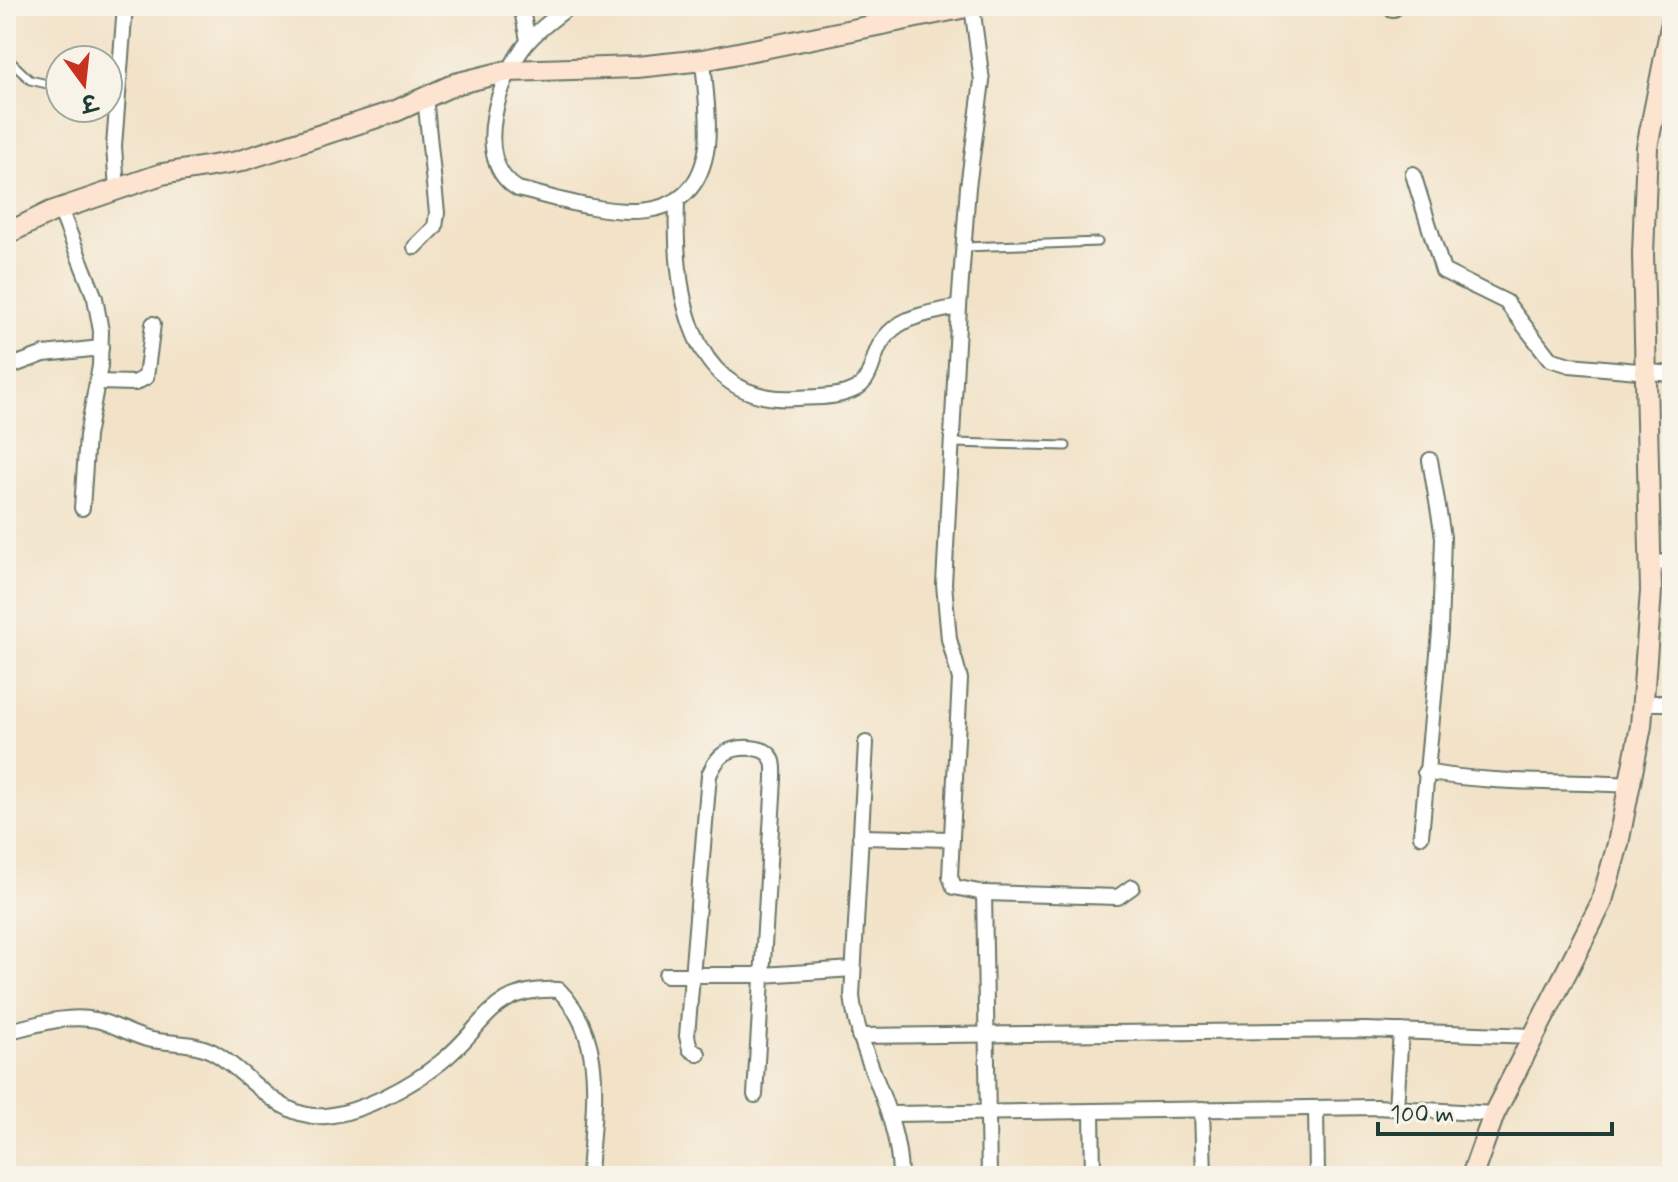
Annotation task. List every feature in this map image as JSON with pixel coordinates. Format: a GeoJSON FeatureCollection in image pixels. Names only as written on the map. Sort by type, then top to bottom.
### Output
{"type":"FeatureCollection","features":[{"type":"Feature","properties":{"kind":"street"},"geometry":{"type":"LineString","coordinates":[[120,44],[125,6]]}},
{"type":"Feature","properties":{"kind":"street"},"geometry":{"type":"LineString","coordinates":[[521,6],[528,40]]}},
{"type":"Feature","properties":{"kind":"street"},"geometry":{"type":"LineString","coordinates":[[570,6],[528,40],[508,71],[497,101],[493,128],[495,152],[506,182],[533,192],[628,212],[653,210],[677,202],[691,191],[700,175],[707,144],[703,60]]}},
{"type":"Feature","properties":{"kind":"street"},"geometry":{"type":"LineString","coordinates":[[6,234],[60,209],[162,174],[237,162],[396,111],[455,84],[508,71],[637,67],[703,60],[972,6],[982,81],[964,247],[949,443],[945,612],[961,694],[950,876],[954,887],[984,893],[1118,897],[1132,887]]}},
{"type":"Feature","properties":{"kind":"street"},"geometry":{"type":"LineString","coordinates":[[1472,1176],[1494,1114],[1601,904],[1630,785],[1662,562],[1646,447],[1648,375],[1643,254],[1647,147],[1672,22]]}},
{"type":"Feature","properties":{"kind":"street"},"geometry":{"type":"LineString","coordinates":[[415,247],[435,227],[437,213],[425,97]]}},
{"type":"Feature","properties":{"kind":"street"},"geometry":{"type":"LineString","coordinates":[[114,124],[117,190]]}},
{"type":"Feature","properties":{"kind":"street"},"geometry":{"type":"LineString","coordinates":[[1413,174],[1443,271],[1506,302],[1550,359],[1570,365],[1648,375],[1672,374]]}},
{"type":"Feature","properties":{"kind":"street"},"geometry":{"type":"LineString","coordinates":[[677,202],[675,236],[682,304],[693,334],[719,371],[755,392],[791,398],[843,394],[855,390],[863,384],[888,333],[918,315],[959,307]]}},
{"type":"Feature","properties":{"kind":"street"},"geometry":{"type":"LineString","coordinates":[[60,209],[95,298],[101,348],[87,436],[82,508]]}},
{"type":"Feature","properties":{"kind":"street"},"geometry":{"type":"LineString","coordinates":[[97,382],[135,383],[146,377],[153,324]]}},
{"type":"Feature","properties":{"kind":"street"},"geometry":{"type":"LineString","coordinates":[[6,368],[44,354],[101,348]]}},
{"type":"Feature","properties":{"kind":"street"},"geometry":{"type":"LineString","coordinates":[[1421,836],[1440,632],[1443,537],[1430,460]]}},
{"type":"Feature","properties":{"kind":"street"},"geometry":{"type":"LineString","coordinates":[[1643,703],[1672,703]]}},
{"type":"Feature","properties":{"kind":"street"},"geometry":{"type":"LineString","coordinates":[[866,743],[853,969],[855,1018],[859,1036],[891,1114],[898,1142],[900,1176]]}},
{"type":"Feature","properties":{"kind":"street"},"geometry":{"type":"LineString","coordinates":[[698,1054],[690,1049],[687,1036],[709,775],[721,755],[735,748],[757,749],[769,754],[773,760],[755,1095]]}},
{"type":"Feature","properties":{"kind":"street"},"geometry":{"type":"LineString","coordinates":[[1425,772],[1464,779],[1543,779],[1630,785]]}},
{"type":"Feature","properties":{"kind":"street"},"geometry":{"type":"LineString","coordinates":[[860,837],[952,839]]}},
{"type":"Feature","properties":{"kind":"street"},"geometry":{"type":"LineString","coordinates":[[984,893],[989,1176]]}},
{"type":"Feature","properties":{"kind":"street"},"geometry":{"type":"LineString","coordinates":[[666,975],[763,975],[853,969]]}},
{"type":"Feature","properties":{"kind":"street"},"geometry":{"type":"LineString","coordinates":[[6,1032],[55,1020],[97,1020],[149,1039],[208,1049],[233,1063],[272,1099],[294,1111],[327,1116],[370,1102],[442,1061],[501,1001],[515,993],[559,990],[585,1030],[593,1052],[595,1074],[589,1176]]}},
{"type":"Feature","properties":{"kind":"street"},"geometry":{"type":"LineString","coordinates":[[859,1036],[1401,1031],[1533,1036]]}},
{"type":"Feature","properties":{"kind":"street"},"geometry":{"type":"LineString","coordinates":[[1396,1108],[1401,1031]]}},
{"type":"Feature","properties":{"kind":"street"},"geometry":{"type":"LineString","coordinates":[[1316,1108],[1317,1176]]}},
{"type":"Feature","properties":{"kind":"street"},"geometry":{"type":"LineString","coordinates":[[891,1114],[1396,1108],[1494,1114]]}},
{"type":"Feature","properties":{"kind":"street"},"geometry":{"type":"LineString","coordinates":[[1202,1109],[1204,1176]]}},
{"type":"Feature","properties":{"kind":"street"},"geometry":{"type":"LineString","coordinates":[[1092,1111],[1093,1176]]}},
{"type":"Feature","properties":{"kind":"lane"},"geometry":{"type":"LineString","coordinates":[[6,57],[30,80],[44,83]]}},
{"type":"Feature","properties":{"kind":"lane"},"geometry":{"type":"LineString","coordinates":[[964,247],[1098,242]]}},
{"type":"Feature","properties":{"kind":"lane"},"geometry":{"type":"LineString","coordinates":[[949,443],[1066,446]]}}]}
